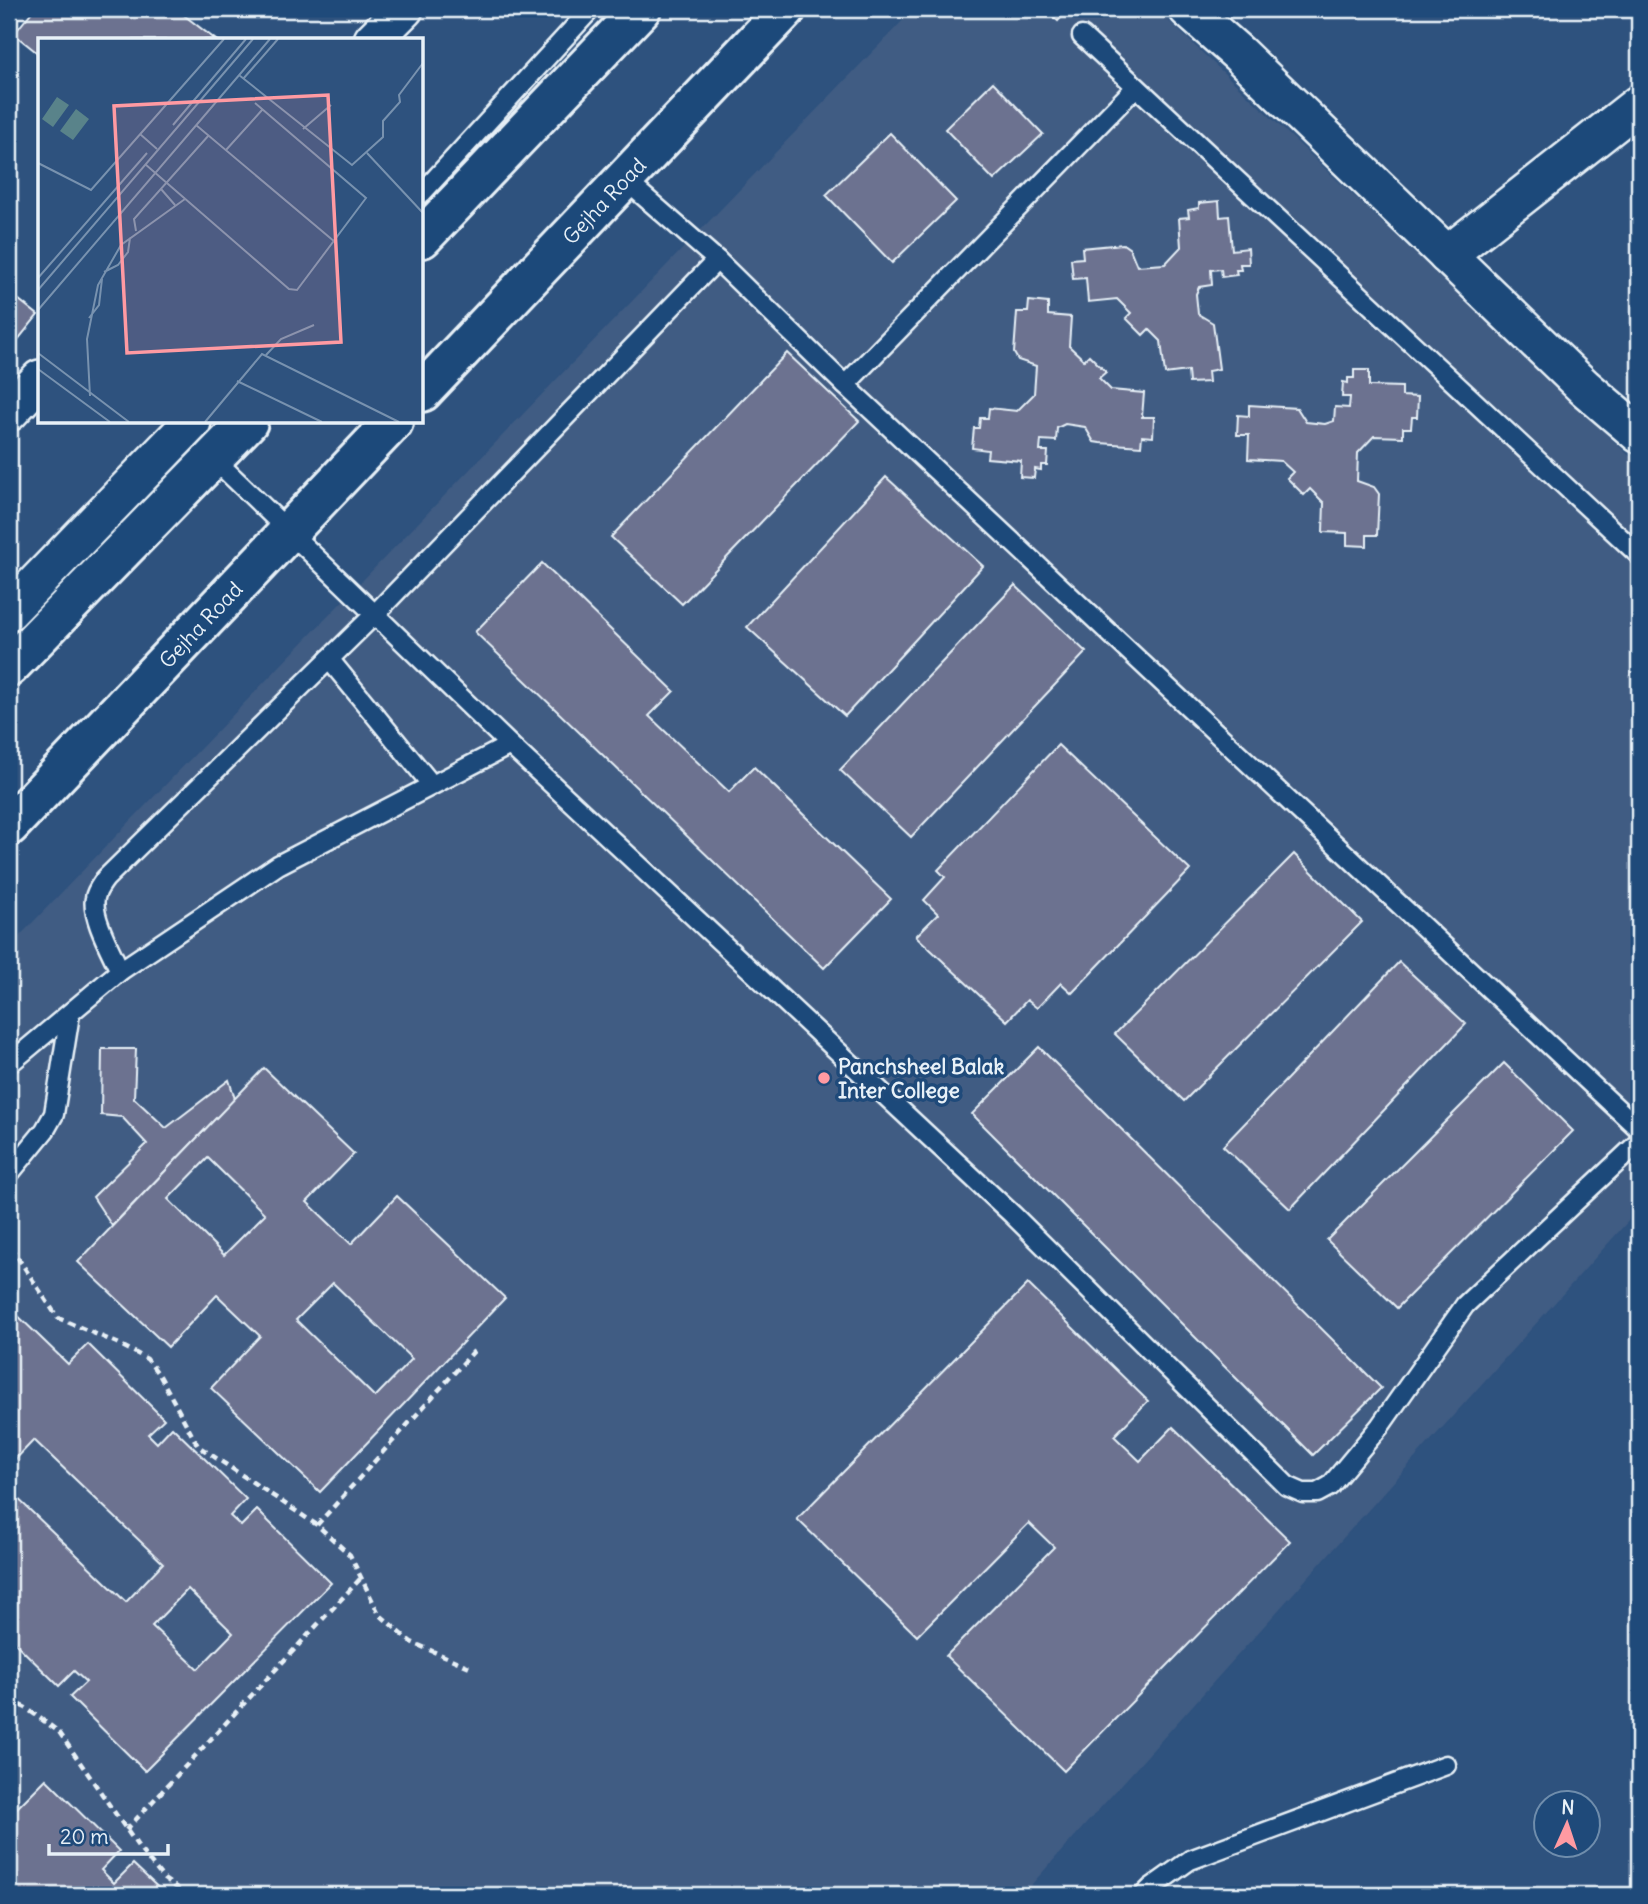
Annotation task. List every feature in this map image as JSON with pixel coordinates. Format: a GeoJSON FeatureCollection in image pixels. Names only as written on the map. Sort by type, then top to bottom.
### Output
{"type":"FeatureCollection","features":[{"type":"Feature","properties":{"kind":"street"},"geometry":{"type":"LineString","coordinates":[[375,38],[404,9]]}},
{"type":"Feature","properties":{"kind":"street"},"geometry":{"type":"LineString","coordinates":[[424,236],[641,9]]}},
{"type":"Feature","properties":{"kind":"street","name":"Gejha Road"},"geometry":{"type":"LineString","coordinates":[[424,390],[786,9]]}},
{"type":"Feature","properties":{"kind":"street"},"geometry":{"type":"LineString","coordinates":[[1188,9],[1239,54],[1584,387],[1639,434]]}},
{"type":"Feature","properties":{"kind":"street"},"geometry":{"type":"LineString","coordinates":[[1447,255],[1639,104]]}},
{"type":"Feature","properties":{"kind":"street"},"geometry":{"type":"LineString","coordinates":[[9,412],[38,381]]}},
{"type":"Feature","properties":{"kind":"street"},"geometry":{"type":"LineString","coordinates":[[9,611],[190,424]]}},
{"type":"Feature","properties":{"kind":"street"},"geometry":{"type":"LineString","coordinates":[[9,667],[246,424]]}},
{"type":"Feature","properties":{"kind":"street","name":"Gejha Road"},"geometry":{"type":"LineString","coordinates":[[9,826],[391,424]]}},
{"type":"Feature","properties":{"kind":"lane"},"geometry":{"type":"LineString","coordinates":[[424,191],[591,9]]}},
{"type":"Feature","properties":{"kind":"lane"},"geometry":{"type":"LineString","coordinates":[[1082,36],[1639,555]]}},
{"type":"Feature","properties":{"kind":"lane"},"geometry":{"type":"LineString","coordinates":[[845,385],[1136,87]]}},
{"type":"Feature","properties":{"kind":"lane"},"geometry":{"type":"LineString","coordinates":[[624,179],[717,260],[845,385],[1639,1129]]}},
{"type":"Feature","properties":{"kind":"lane"},"geometry":{"type":"LineString","coordinates":[[120,971],[95,914],[97,890],[105,879],[374,615],[717,260]]}},
{"type":"Feature","properties":{"kind":"lane"},"geometry":{"type":"LineString","coordinates":[[213,458],[509,745],[1013,1215],[1287,1486],[1303,1493],[1317,1493],[1330,1486],[1380,1426],[1465,1305],[1639,1142]]}},
{"type":"Feature","properties":{"kind":"lane"},"geometry":{"type":"LineString","coordinates":[[328,659],[432,785]]}},
{"type":"Feature","properties":{"kind":"lane"},"geometry":{"type":"LineString","coordinates":[[9,1064],[120,971],[278,865],[509,745]]}},
{"type":"Feature","properties":{"kind":"lane"},"geometry":{"type":"LineString","coordinates":[[9,1174],[45,1130],[54,1114],[70,1014]]}},
{"type":"Feature","properties":{"kind":"lane"},"geometry":{"type":"LineString","coordinates":[[1144,1895],[1190,1860],[1446,1765]]}},
{"type":"Feature","properties":{"kind":"path"},"geometry":{"type":"LineString","coordinates":[[9,1249],[15,1252],[58,1318],[147,1359],[160,1376],[198,1446],[317,1525],[350,1555],[379,1614],[411,1642],[472,1668]]}},
{"type":"Feature","properties":{"kind":"path"},"geometry":{"type":"LineString","coordinates":[[317,1525],[474,1351]]}},
{"type":"Feature","properties":{"kind":"path"},"geometry":{"type":"LineString","coordinates":[[126,1830],[361,1578]]}},
{"type":"Feature","properties":{"kind":"path"},"geometry":{"type":"LineString","coordinates":[[9,1700],[26,1708],[59,1732],[126,1830],[164,1879],[187,1895]]}},
{"type":"Feature","properties":{"kind":"shaded area","name":"Panchsheel Balak Inter College"},"geometry":{"type":"Polygon","coordinates":[[[914,9],[1156,9],[1639,465],[1639,1209],[1022,1895],[9,1895],[9,947],[914,9]]]}},
{"type":"Feature","properties":{"kind":"building"},"geometry":{"type":"Polygon","coordinates":[[[34,9],[176,9],[213,38],[38,38],[38,53],[14,34],[34,9]]]}},
{"type":"Feature","properties":{"kind":"building"},"geometry":{"type":"Polygon","coordinates":[[[1045,9],[1069,9],[1058,21],[1045,9]]]}},
{"type":"Feature","properties":{"kind":"building"},"geometry":{"type":"Polygon","coordinates":[[[993,82],[1043,134],[994,180],[945,129],[993,82]]]}},
{"type":"Feature","properties":{"kind":"building"},"geometry":{"type":"Polygon","coordinates":[[[890,133],[956,201],[892,263],[826,195],[890,133]]]}},
{"type":"Feature","properties":{"kind":"building"},"geometry":{"type":"Polygon","coordinates":[[[1219,201],[1220,217],[1229,216],[1232,250],[1248,248],[1249,264],[1240,264],[1241,270],[1236,270],[1237,275],[1222,277],[1221,269],[1211,270],[1212,285],[1199,287],[1196,294],[1198,314],[1213,323],[1219,369],[1208,371],[1209,382],[1189,383],[1188,371],[1165,374],[1161,341],[1149,329],[1143,335],[1126,318],[1131,313],[1117,299],[1088,302],[1086,278],[1073,279],[1071,259],[1083,258],[1082,248],[1123,244],[1130,249],[1137,266],[1165,264],[1181,247],[1179,218],[1189,217],[1188,210],[1199,208],[1199,203],[1219,201]]]}},
{"type":"Feature","properties":{"kind":"building"},"geometry":{"type":"Polygon","coordinates":[[[9,292],[38,315],[9,351],[9,292]]]}},
{"type":"Feature","properties":{"kind":"building"},"geometry":{"type":"Polygon","coordinates":[[[1029,301],[1048,303],[1048,315],[1071,317],[1069,346],[1084,360],[1089,355],[1106,372],[1099,378],[1111,390],[1144,393],[1142,417],[1154,417],[1153,437],[1142,436],[1141,446],[1100,443],[1094,442],[1085,427],[1065,424],[1057,428],[1056,441],[1041,440],[1040,451],[1048,451],[1047,465],[1041,465],[1041,470],[1035,469],[1034,478],[1020,477],[1021,461],[987,458],[988,450],[972,448],[974,428],[979,428],[980,418],[988,418],[989,408],[1017,411],[1034,394],[1036,366],[1018,360],[1014,353],[1017,312],[1028,312],[1029,301]]]}},
{"type":"Feature","properties":{"kind":"building"},"geometry":{"type":"Polygon","coordinates":[[[787,353],[859,421],[682,604],[611,537],[787,353]]]}},
{"type":"Feature","properties":{"kind":"building"},"geometry":{"type":"Polygon","coordinates":[[[1354,370],[1369,370],[1369,386],[1402,387],[1402,396],[1418,397],[1417,417],[1412,417],[1411,428],[1403,428],[1403,437],[1374,436],[1358,453],[1357,481],[1374,487],[1379,494],[1377,535],[1367,535],[1367,546],[1347,545],[1347,533],[1323,532],[1324,503],[1310,489],[1304,495],[1287,478],[1293,472],[1281,461],[1248,459],[1249,435],[1237,435],[1238,415],[1249,416],[1249,405],[1297,408],[1306,422],[1325,424],[1334,421],[1335,407],[1349,408],[1350,397],[1342,397],[1343,382],[1348,383],[1348,378],[1354,378],[1354,370]]]}},
{"type":"Feature","properties":{"kind":"building"},"geometry":{"type":"Polygon","coordinates":[[[886,477],[983,566],[845,716],[747,627],[886,477]]]}},
{"type":"Feature","properties":{"kind":"building"},"geometry":{"type":"Polygon","coordinates":[[[542,563],[674,691],[649,716],[729,792],[754,767],[891,899],[824,968],[475,632],[542,563]]]}},
{"type":"Feature","properties":{"kind":"building"},"geometry":{"type":"Polygon","coordinates":[[[1015,585],[1086,652],[911,837],[840,770],[1015,585]]]}},
{"type":"Feature","properties":{"kind":"building"},"geometry":{"type":"Polygon","coordinates":[[[1058,745],[1190,870],[1072,993],[1061,983],[1037,1008],[1027,1000],[1007,1021],[916,936],[938,914],[924,900],[945,877],[938,870],[1058,745]]]}},
{"type":"Feature","properties":{"kind":"building"},"geometry":{"type":"Polygon","coordinates":[[[1294,854],[1362,922],[1184,1101],[1115,1034],[1294,854]]]}},
{"type":"Feature","properties":{"kind":"building"},"geometry":{"type":"Polygon","coordinates":[[[1399,962],[1466,1024],[1290,1209],[1223,1146],[1399,962]]]}},
{"type":"Feature","properties":{"kind":"building"},"geometry":{"type":"Polygon","coordinates":[[[1039,1047],[1381,1388],[1313,1455],[972,1114],[1039,1047]]]}},
{"type":"Feature","properties":{"kind":"building"},"geometry":{"type":"Polygon","coordinates":[[[102,1049],[136,1049],[134,1098],[166,1128],[229,1080],[235,1099],[112,1226],[93,1197],[147,1144],[122,1117],[101,1115],[102,1049]]]}},
{"type":"Feature","properties":{"kind":"building"},"geometry":{"type":"Polygon","coordinates":[[[1504,1063],[1573,1131],[1397,1308],[1327,1240],[1504,1063]]]}},
{"type":"Feature","properties":{"kind":"building"},"geometry":{"type":"Polygon","coordinates":[[[264,1068],[354,1154],[307,1202],[351,1244],[397,1196],[505,1298],[320,1492],[211,1388],[260,1336],[217,1295],[168,1347],[78,1262],[264,1068]],[[208,1158],[168,1199],[224,1255],[265,1214],[208,1158]],[[333,1283],[296,1320],[375,1397],[412,1359],[333,1283]]]}},
{"type":"Feature","properties":{"kind":"building"},"geometry":{"type":"Polygon","coordinates":[[[1028,1284],[1148,1401],[1114,1436],[1140,1461],[1173,1427],[1290,1541],[1064,1771],[946,1656],[1054,1547],[1029,1523],[917,1636],[797,1519],[1028,1284]]]}},
{"type":"Feature","properties":{"kind":"building"},"geometry":{"type":"Polygon","coordinates":[[[13,1311],[68,1364],[88,1344],[164,1419],[148,1434],[157,1443],[172,1427],[246,1499],[230,1516],[241,1526],[257,1510],[331,1583],[145,1771],[70,1697],[86,1682],[74,1671],[59,1686],[9,1637],[9,1490],[126,1602],[163,1563],[34,1440],[9,1466],[9,1316],[13,1311]],[[188,1589],[152,1626],[198,1669],[233,1633],[188,1589]]]}},
{"type":"Feature","properties":{"kind":"building"},"geometry":{"type":"Polygon","coordinates":[[[46,1779],[119,1851],[101,1870],[114,1883],[133,1864],[166,1895],[9,1895],[9,1816],[46,1779]]]}},
{"type":"Feature","properties":{"kind":"place","name":"Panchsheel Balak Inter College"},"geometry":{"type":"Point","coordinates":[824,1078]}}]}
